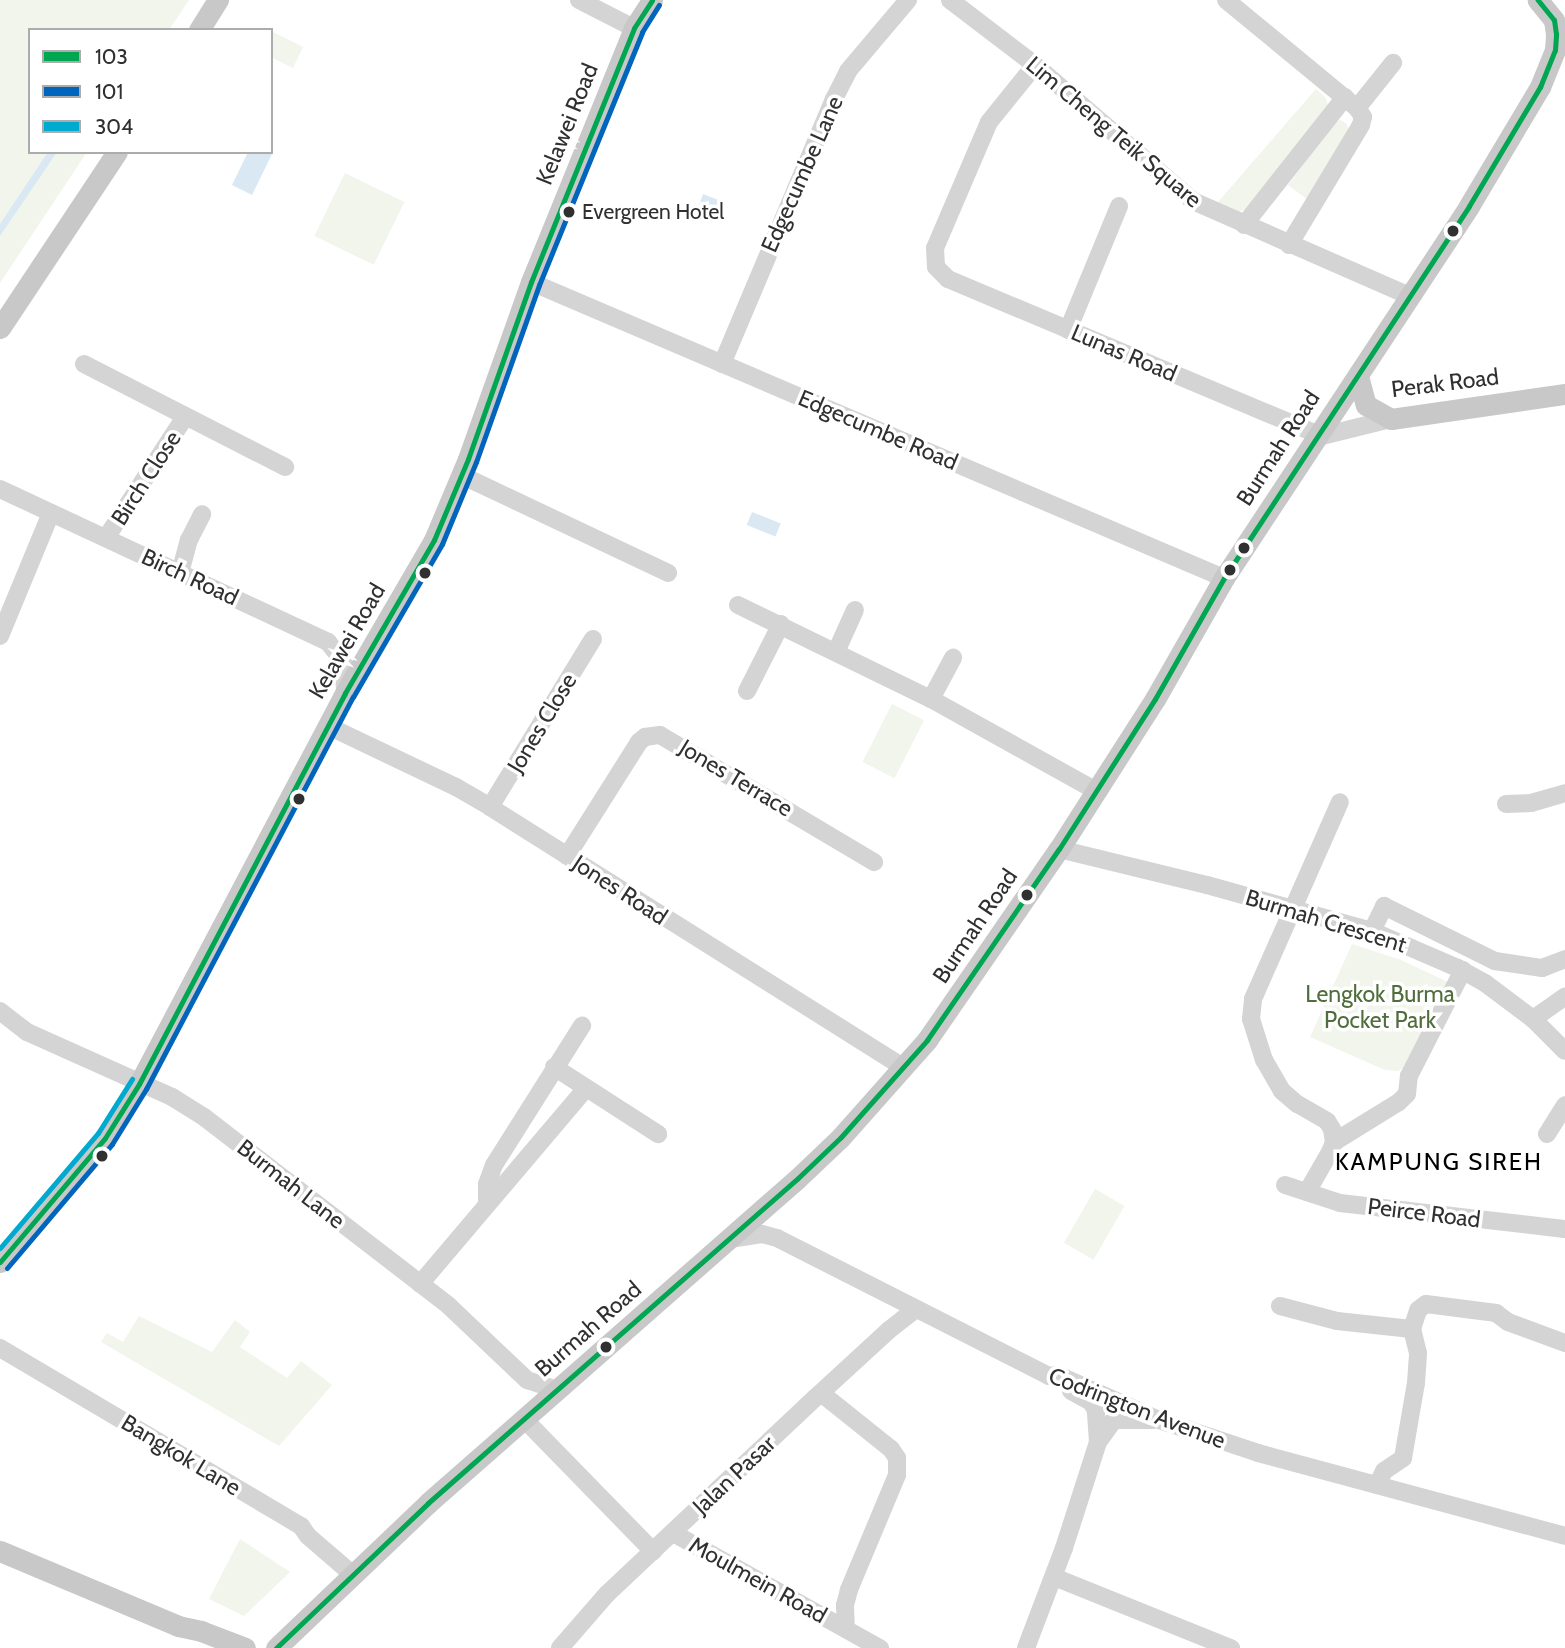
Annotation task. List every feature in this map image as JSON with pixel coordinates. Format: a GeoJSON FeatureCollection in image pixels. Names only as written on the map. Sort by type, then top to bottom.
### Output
{"type":"FeatureCollection","features":[{"type":"Feature","properties":{"kind":"main road"},"geometry":{"type":"LineString","coordinates":[[200,28],[218,0]]}},
{"type":"Feature","properties":{"kind":"main road","name":"Kelawei Road"},"geometry":{"type":"LineString","coordinates":[[0,1262],[105,1138],[139,1084],[345,693],[434,540],[461,475],[531,282],[634,28],[652,0]]}},
{"type":"Feature","properties":{"kind":"main road"},"geometry":{"type":"LineString","coordinates":[[1538,0],[1554,20],[1556,34],[1555,50],[1540,87]]}},
{"type":"Feature","properties":{"kind":"main road"},"geometry":{"type":"LineString","coordinates":[[1540,87],[1565,63]]}},
{"type":"Feature","properties":{"kind":"main road","name":"Burmah Road"},"geometry":{"type":"LineString","coordinates":[[272,1647],[524,1419],[730,1239],[841,1137],[905,1068],[951,1008],[1059,849],[1155,699],[1224,578],[1469,205],[1540,87]]}},
{"type":"Feature","properties":{"kind":"main road"},"geometry":{"type":"LineString","coordinates":[[0,328],[116,154]]}},
{"type":"Feature","properties":{"kind":"main road","name":"Perak Road"},"geometry":{"type":"LineString","coordinates":[[1357,376],[1366,405],[1391,419],[1565,394]]}},
{"type":"Feature","properties":{"kind":"main road"},"geometry":{"type":"LineString","coordinates":[[0,1551],[178,1626],[201,1631],[245,1648]]}},
{"type":"Feature","properties":{"kind":"main road"},"geometry":{"type":"LineString","coordinates":[[178,1626],[205,1646]]}},
{"type":"Feature","properties":{"kind":"street"},"geometry":{"type":"LineString","coordinates":[[579,0],[634,28]]}},
{"type":"Feature","properties":{"kind":"street","name":"Edgecumbe Lane"},"geometry":{"type":"LineString","coordinates":[[722,364],[848,71],[908,0]]}},
{"type":"Feature","properties":{"kind":"street","name":"Lim Cheng Teik Square"},"geometry":{"type":"LineString","coordinates":[[950,0],[1035,65],[1193,201],[1409,296]]}},
{"type":"Feature","properties":{"kind":"street"},"geometry":{"type":"LineString","coordinates":[[1226,0],[1351,102],[1363,117],[1362,125],[1289,245]]}},
{"type":"Feature","properties":{"kind":"street"},"geometry":{"type":"LineString","coordinates":[[1244,225],[1351,102],[1393,63]]}},
{"type":"Feature","properties":{"kind":"street","name":"Lunas Road"},"geometry":{"type":"LineString","coordinates":[[1035,65],[989,122],[935,248],[936,267],[948,279],[1315,436]]}},
{"type":"Feature","properties":{"kind":"street"},"geometry":{"type":"LineString","coordinates":[[1068,330],[1119,206]]}},
{"type":"Feature","properties":{"kind":"street","name":"Edgecumbe Road"},"geometry":{"type":"LineString","coordinates":[[531,282],[1224,578]]}},
{"type":"Feature","properties":{"kind":"street","name":"Birch Close"},"geometry":{"type":"LineString","coordinates":[[85,365],[285,467]]}},
{"type":"Feature","properties":{"kind":"street","name":"Birch Close"},"geometry":{"type":"LineString","coordinates":[[106,538],[185,417]]}},
{"type":"Feature","properties":{"kind":"street"},"geometry":{"type":"LineString","coordinates":[[1315,436],[1391,419]]}},
{"type":"Feature","properties":{"kind":"street"},"geometry":{"type":"LineString","coordinates":[[461,475],[668,573]]}},
{"type":"Feature","properties":{"kind":"street","name":"Birch Road"},"geometry":{"type":"LineString","coordinates":[[0,489],[328,642],[343,661],[345,693]]}},
{"type":"Feature","properties":{"kind":"street"},"geometry":{"type":"LineString","coordinates":[[0,636],[51,513]]}},
{"type":"Feature","properties":{"kind":"street"},"geometry":{"type":"LineString","coordinates":[[180,573],[189,540],[202,514]]}},
{"type":"Feature","properties":{"kind":"street"},"geometry":{"type":"LineString","coordinates":[[738,605],[931,699],[1096,791]]}},
{"type":"Feature","properties":{"kind":"street"},"geometry":{"type":"LineString","coordinates":[[836,652],[855,610]]}},
{"type":"Feature","properties":{"kind":"street"},"geometry":{"type":"LineString","coordinates":[[747,691],[780,624]]}},
{"type":"Feature","properties":{"kind":"street","name":"Jones Close"},"geometry":{"type":"LineString","coordinates":[[490,807],[593,639]]}},
{"type":"Feature","properties":{"kind":"street"},"geometry":{"type":"LineString","coordinates":[[931,699],[953,658]]}},
{"type":"Feature","properties":{"kind":"street","name":"Jones Road"},"geometry":{"type":"LineString","coordinates":[[328,726],[490,807],[905,1068]]}},
{"type":"Feature","properties":{"kind":"street","name":"Jones Terrace"},"geometry":{"type":"LineString","coordinates":[[567,856],[639,742],[645,737],[660,735],[874,862]]}},
{"type":"Feature","properties":{"kind":"street"},"geometry":{"type":"LineString","coordinates":[[1506,804],[1531,803],[1565,793]]}},
{"type":"Feature","properties":{"kind":"street"},"geometry":{"type":"LineString","coordinates":[[1334,1142],[1332,1129],[1327,1121],[1297,1104],[1277,1083],[1260,1048],[1251,1019],[1253,999],[1340,802]]}},
{"type":"Feature","properties":{"kind":"street","name":"Burmah Crescent"},"geometry":{"type":"LineString","coordinates":[[1059,849],[1372,930],[1460,969],[1532,1018],[1565,1051]]}},
{"type":"Feature","properties":{"kind":"street"},"geometry":{"type":"LineString","coordinates":[[1372,930],[1384,906],[1495,961],[1542,968],[1565,959]]}},
{"type":"Feature","properties":{"kind":"street"},"geometry":{"type":"LineString","coordinates":[[1307,1192],[1334,1142],[1399,1102],[1407,1094],[1409,1076],[1468,949]]}},
{"type":"Feature","properties":{"kind":"street"},"geometry":{"type":"LineString","coordinates":[[1532,1018],[1565,997]]}},
{"type":"Feature","properties":{"kind":"street","name":"Burmah Lane"},"geometry":{"type":"LineString","coordinates":[[0,1011],[27,1032],[172,1097],[223,1131],[449,1307],[527,1380],[558,1390]]}},
{"type":"Feature","properties":{"kind":"street"},"geometry":{"type":"LineString","coordinates":[[486,1204],[487,1184],[494,1165],[582,1026]]}},
{"type":"Feature","properties":{"kind":"street"},"geometry":{"type":"LineString","coordinates":[[554,1067],[658,1134]]}},
{"type":"Feature","properties":{"kind":"street"},"geometry":{"type":"LineString","coordinates":[[420,1284],[586,1088]]}},
{"type":"Feature","properties":{"kind":"street"},"geometry":{"type":"LineString","coordinates":[[1547,1134],[1565,1105]]}},
{"type":"Feature","properties":{"kind":"street","name":"Peirce Road"},"geometry":{"type":"LineString","coordinates":[[1285,1185],[1340,1203],[1565,1229]]}},
{"type":"Feature","properties":{"kind":"street","name":"Codrington Avenue"},"geometry":{"type":"LineString","coordinates":[[730,1239],[762,1234],[777,1238],[1049,1376],[1058,1375],[1159,1420],[1258,1453],[1565,1536]]}},
{"type":"Feature","properties":{"kind":"street"},"geometry":{"type":"LineString","coordinates":[[1377,1485],[1384,1471],[1399,1463],[1405,1448],[1416,1383],[1418,1353],[1412,1329],[1418,1310],[1426,1304],[1496,1314],[1508,1322],[1565,1343]]}},
{"type":"Feature","properties":{"kind":"street"},"geometry":{"type":"LineString","coordinates":[[1280,1307],[1337,1321],[1412,1329]]}},
{"type":"Feature","properties":{"kind":"street","name":"Jalan Pasar"},"geometry":{"type":"LineString","coordinates":[[560,1648],[607,1594],[889,1330],[915,1310]]}},
{"type":"Feature","properties":{"kind":"street","name":"Bangkok Lane"},"geometry":{"type":"LineString","coordinates":[[0,1348],[301,1526],[308,1536],[352,1574]]}},
{"type":"Feature","properties":{"kind":"street"},"geometry":{"type":"LineString","coordinates":[[1026,1648],[1054,1577],[1098,1442],[1099,1418],[1091,1402],[1055,1383],[1049,1376]]}},
{"type":"Feature","properties":{"kind":"street"},"geometry":{"type":"LineString","coordinates":[[821,1393],[891,1449],[897,1458],[897,1475],[849,1590],[845,1605],[846,1629]]}},
{"type":"Feature","properties":{"kind":"street"},"geometry":{"type":"LineString","coordinates":[[524,1419],[653,1551]]}},
{"type":"Feature","properties":{"kind":"street"},"geometry":{"type":"LineString","coordinates":[[1098,1442],[1114,1420],[1159,1420]]}},
{"type":"Feature","properties":{"kind":"street","name":"Moulmein Road"},"geometry":{"type":"LineString","coordinates":[[673,1532],[880,1648]]}},
{"type":"Feature","properties":{"kind":"street"},"geometry":{"type":"LineString","coordinates":[[1054,1577],[1231,1648]]}},
{"type":"Feature","properties":{"kind":"street"},"geometry":{"type":"LineString","coordinates":[[815,1612],[832,1609],[849,1590]]}},
{"type":"Feature","properties":{"kind":"green space"},"geometry":{"type":"Polygon","coordinates":[[[0,0],[189,0],[170,28],[28,28],[28,154],[86,154],[0,283],[0,0]]]}},
{"type":"Feature","properties":{"kind":"green space"},"geometry":{"type":"Polygon","coordinates":[[[273,32],[303,47],[293,68],[273,58],[273,32]]]}},
{"type":"Feature","properties":{"kind":"green space"},"geometry":{"type":"Polygon","coordinates":[[[1316,89],[1326,98],[1328,106],[1247,209],[1237,212],[1218,202],[1316,89]]]}},
{"type":"Feature","properties":{"kind":"green space"},"geometry":{"type":"Polygon","coordinates":[[[1341,120],[1347,124],[1349,133],[1308,200],[1288,185],[1335,122],[1341,120]]]}},
{"type":"Feature","properties":{"kind":"green space"},"geometry":{"type":"Polygon","coordinates":[[[345,173],[404,202],[374,265],[314,236],[345,173]]]}},
{"type":"Feature","properties":{"kind":"green space"},"geometry":{"type":"Polygon","coordinates":[[[892,704],[924,720],[895,778],[862,762],[892,704]]]}},
{"type":"Feature","properties":{"kind":"green space","name":"Lengkok Burma Pocket Park"},"geometry":{"type":"Polygon","coordinates":[[[1352,944],[1401,960],[1450,983],[1410,1064],[1398,1071],[1385,1070],[1310,1037],[1352,944]]]}},
{"type":"Feature","properties":{"kind":"green space"},"geometry":{"type":"Polygon","coordinates":[[[1095,1189],[1124,1206],[1093,1260],[1064,1243],[1095,1189]]]}},
{"type":"Feature","properties":{"kind":"green space"},"geometry":{"type":"Polygon","coordinates":[[[139,1316],[212,1352],[235,1320],[250,1332],[240,1347],[287,1378],[301,1361],[332,1385],[279,1446],[101,1342],[107,1333],[123,1342],[139,1316]]]}},
{"type":"Feature","properties":{"kind":"green space"},"geometry":{"type":"Polygon","coordinates":[[[240,1539],[290,1572],[244,1616],[209,1599],[240,1539]]]}},
{"type":"Feature","properties":{"kind":"shaded area"},"geometry":{"type":"Polygon","coordinates":[[[47,154],[56,154],[0,236],[0,224],[47,154]]]}},
{"type":"Feature","properties":{"kind":"shaded area"},"geometry":{"type":"Polygon","coordinates":[[[247,154],[272,154],[252,195],[232,185],[247,154]]]}},
{"type":"Feature","properties":{"kind":"shaded area"},"geometry":{"type":"Polygon","coordinates":[[[703,194],[726,203],[721,216],[707,210],[701,216],[695,216],[703,194]]]}},
{"type":"Feature","properties":{"kind":"shaded area"},"geometry":{"type":"Polygon","coordinates":[[[752,512],[781,524],[775,537],[747,525],[752,512]]]}},
{"type":"Feature","properties":{"kind":"transit line","name":"103"},"geometry":{"type":"LineString","coordinates":[[0,1262],[105,1138],[139,1084],[345,693],[434,540],[468,459],[531,282],[634,28],[652,0]]}},
{"type":"Feature","properties":{"kind":"transit line","name":"103"},"geometry":{"type":"LineString","coordinates":[[276,1648],[428,1503],[798,1178],[841,1137],[927,1040],[1059,849],[1155,699],[1224,578],[1469,206],[1540,87],[1555,50],[1556,34],[1554,20],[1538,0]]}},
{"type":"Feature","properties":{"kind":"transit line","name":"101"},"geometry":{"type":"LineString","coordinates":[[7,1268],[112,1144],[146,1089],[353,697],[442,544],[476,462],[539,285],[642,32],[659,5]]}},
{"type":"Feature","properties":{"kind":"transit line","name":"304"},"geometry":{"type":"LineString","coordinates":[[0,1248],[98,1133],[132,1079]]}},
{"type":"Feature","properties":{"kind":"place","name":"Evergreen Hotel"},"geometry":{"type":"Point","coordinates":[569,212]}},
{"type":"Feature","properties":{"kind":"district","name":"KAMPUNG SIREH"},"geometry":{"type":"Point","coordinates":[1439,1162]}}]}
